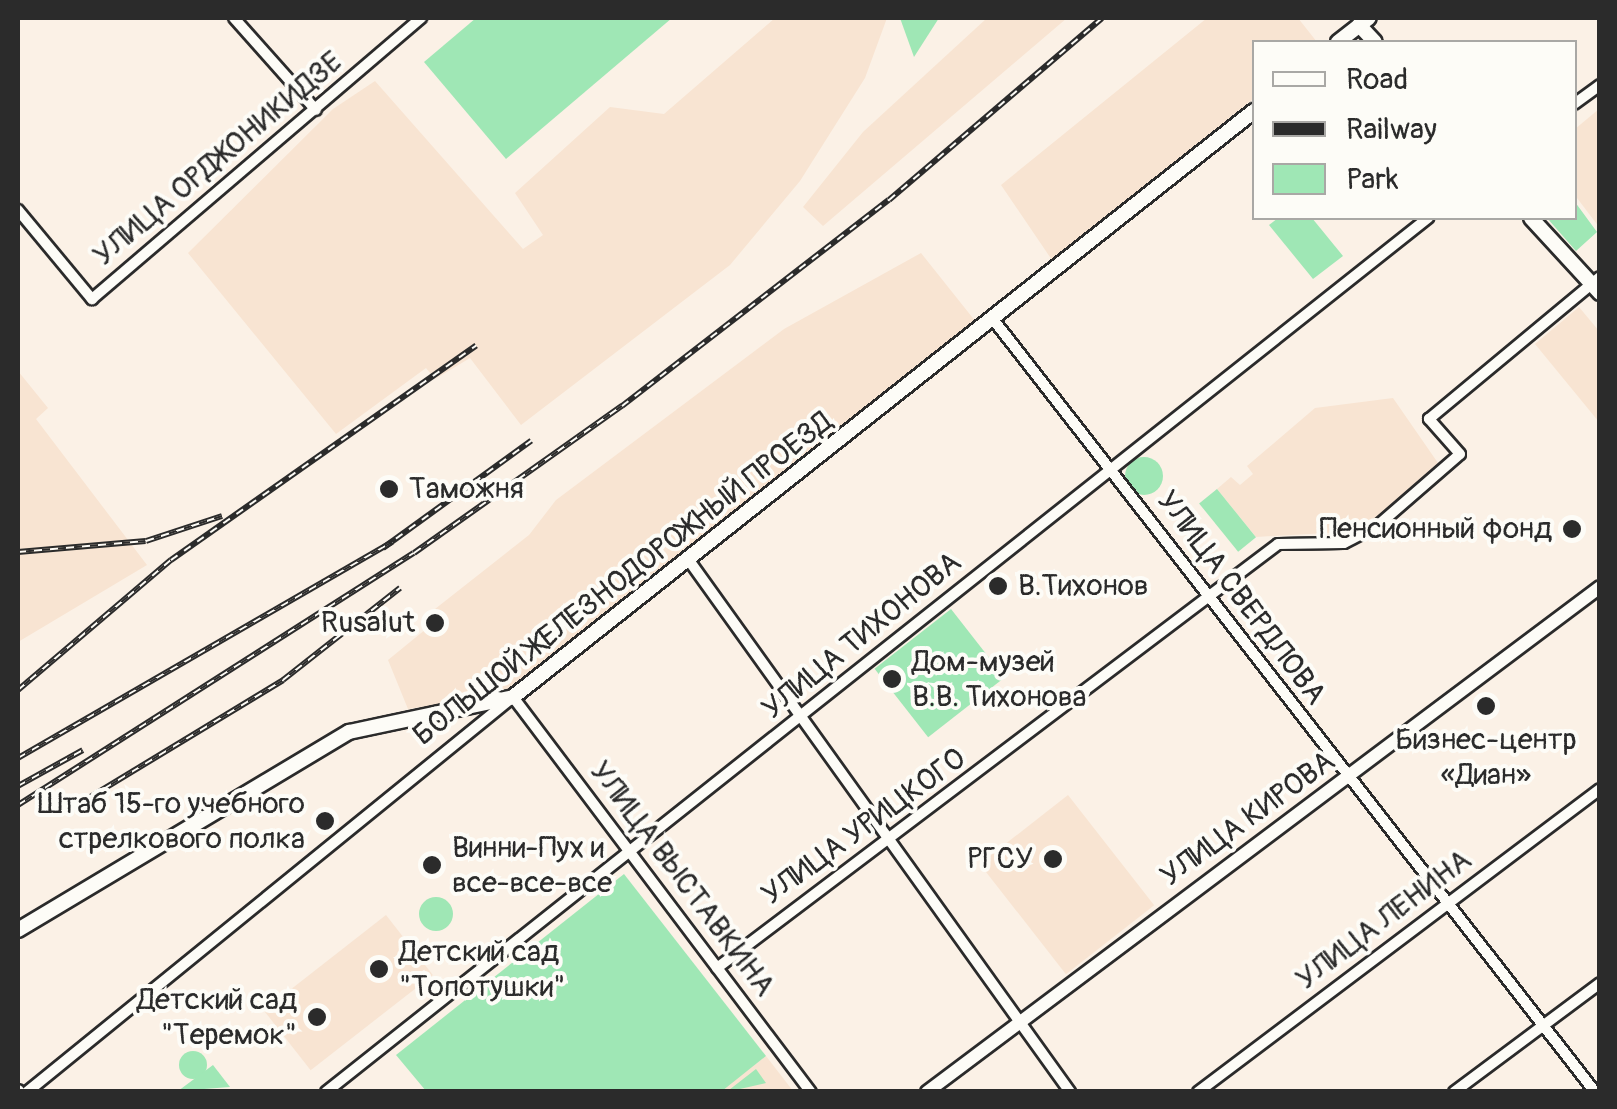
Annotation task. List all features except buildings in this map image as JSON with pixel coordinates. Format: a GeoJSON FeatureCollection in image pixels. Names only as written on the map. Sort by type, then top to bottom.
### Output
{"type":"FeatureCollection","features":[{"type":"Feature","properties":{"kind":"main road"},"geometry":{"type":"LineString","coordinates":[[1340,40],[1360,20]]}},
{"type":"Feature","properties":{"kind":"main road","name":"БОЛЬШОЙ ЖЕЛЕЗНОДОРОЖНЫЙ ПРОЕЗД"},"geometry":{"type":"LineString","coordinates":[[513,697],[996,322],[1252,113]]}},
{"type":"Feature","properties":{"kind":"main road"},"geometry":{"type":"LineString","coordinates":[[1533,220],[1597,285]]}},
{"type":"Feature","properties":{"kind":"main road"},"geometry":{"type":"LineString","coordinates":[[18,930],[349,732],[513,697]]}},
{"type":"Feature","properties":{"kind":"street"},"geometry":{"type":"LineString","coordinates":[[234,18],[316,110]]}},
{"type":"Feature","properties":{"kind":"street","name":"УЛИЦА ОРДЖОНИКИДЗЕ"},"geometry":{"type":"LineString","coordinates":[[18,210],[92,299],[422,18]]}},
{"type":"Feature","properties":{"kind":"street"},"geometry":{"type":"LineString","coordinates":[[1577,102],[1600,84]]}},
{"type":"Feature","properties":{"kind":"street","name":"УЛИЦА ТИХОНОВА"},"geometry":{"type":"LineString","coordinates":[[326,1092],[1425,220]]}},
{"type":"Feature","properties":{"kind":"street","name":"УЛИЦА УРИЦКОГО"},"geometry":{"type":"LineString","coordinates":[[717,968],[893,840],[1278,544],[1344,543],[1376,527],[1460,454],[1429,418],[1597,285]]}},
{"type":"Feature","properties":{"kind":"street","name":"УЛИЦА СВЕРДЛОВА"},"geometry":{"type":"LineString","coordinates":[[996,322],[1445,906],[1594,1092]]}},
{"type":"Feature","properties":{"kind":"street"},"geometry":{"type":"LineString","coordinates":[[688,559],[805,713],[1070,1092]]}},
{"type":"Feature","properties":{"kind":"street","name":"УЛИЦА КИРОВА"},"geometry":{"type":"LineString","coordinates":[[927,1092],[1600,587]]}},
{"type":"Feature","properties":{"kind":"street","name":"УЛИЦА ВЫСТАВКИНА"},"geometry":{"type":"LineString","coordinates":[[513,697],[811,1092]]}},
{"type":"Feature","properties":{"kind":"street","name":"БОЛЬШОЙ ЖЕЛЕЗНОДОРОЖНЫЙ ПРОЕЗД"},"geometry":{"type":"LineString","coordinates":[[27,1092],[513,697]]}},
{"type":"Feature","properties":{"kind":"street","name":"УЛИЦА ЛЕНИНА"},"geometry":{"type":"LineString","coordinates":[[1198,1092],[1600,789]]}},
{"type":"Feature","properties":{"kind":"street"},"geometry":{"type":"LineString","coordinates":[[1454,1092],[1600,984]]}},
{"type":"Feature","properties":{"kind":"shaded area"},"geometry":{"type":"Polygon","coordinates":[[[775,18],[887,18],[865,78],[800,181],[730,265],[521,425],[470,358],[435,379],[426,368],[336,434],[188,253],[333,109],[375,81],[523,249],[543,235],[515,193],[610,107],[664,114],[775,18]]]}},
{"type":"Feature","properties":{"kind":"shaded area"},"geometry":{"type":"Polygon","coordinates":[[[987,18],[1067,18],[823,226],[803,207],[863,132],[987,18]]]}},
{"type":"Feature","properties":{"kind":"shaded area"},"geometry":{"type":"Polygon","coordinates":[[[1207,18],[1298,18],[1315,40],[1252,40],[1252,100],[1054,263],[1001,185],[1207,18]]]}},
{"type":"Feature","properties":{"kind":"shaded area"},"geometry":{"type":"Polygon","coordinates":[[[1599,109],[1599,227],[1577,198],[1577,127],[1599,109]]]}},
{"type":"Feature","properties":{"kind":"shaded area"},"geometry":{"type":"Polygon","coordinates":[[[921,253],[976,322],[504,694],[408,709],[388,660],[426,629],[421,620],[529,535],[556,500],[784,329],[921,253]]]}},
{"type":"Feature","properties":{"kind":"shaded area"},"geometry":{"type":"Polygon","coordinates":[[[1579,307],[1599,331],[1599,422],[1535,344],[1579,307]]]}},
{"type":"Feature","properties":{"kind":"shaded area"},"geometry":{"type":"Polygon","coordinates":[[[18,371],[48,408],[36,419],[147,565],[18,642],[18,371]]]}},
{"type":"Feature","properties":{"kind":"shaded area"},"geometry":{"type":"Polygon","coordinates":[[[1393,398],[1438,463],[1361,531],[1256,537],[1217,489],[1231,477],[1240,485],[1253,474],[1247,466],[1315,408],[1393,398]]]}},
{"type":"Feature","properties":{"kind":"shaded area"},"geometry":{"type":"Polygon","coordinates":[[[1068,795],[1154,905],[1066,974],[980,864],[1068,795]]]}},
{"type":"Feature","properties":{"kind":"shaded area"},"geometry":{"type":"Polygon","coordinates":[[[386,915],[433,975],[311,1070],[264,1010],[386,915]]]}},
{"type":"Feature","properties":{"kind":"shaded area"},"geometry":{"type":"Polygon","coordinates":[[[766,1056],[793,1091],[721,1090],[766,1056]]]}},
{"type":"Feature","properties":{"kind":"green space"},"geometry":{"type":"Polygon","coordinates":[[[476,18],[672,18],[506,159],[424,62],[476,18]]]}},
{"type":"Feature","properties":{"kind":"green space"},"geometry":{"type":"Polygon","coordinates":[[[900,18],[939,18],[914,57],[900,18]]]}},
{"type":"Feature","properties":{"kind":"green space"},"geometry":{"type":"Polygon","coordinates":[[[1577,205],[1597,232],[1576,251],[1549,220],[1577,220],[1577,205]]]}},
{"type":"Feature","properties":{"kind":"green space"},"geometry":{"type":"Polygon","coordinates":[[[1275,220],[1314,220],[1343,256],[1313,279],[1269,225],[1275,220]]]}},
{"type":"Feature","properties":{"kind":"green space"},"geometry":{"type":"Polygon","coordinates":[[[1144,457],[1157,463],[1163,476],[1157,489],[1144,495],[1131,489],[1125,476],[1131,463],[1144,457]]]}},
{"type":"Feature","properties":{"kind":"green space"},"geometry":{"type":"Polygon","coordinates":[[[1217,489],[1256,537],[1238,552],[1199,503],[1217,489]]]}},
{"type":"Feature","properties":{"kind":"green space"},"geometry":{"type":"Polygon","coordinates":[[[951,609],[1005,678],[928,737],[875,669],[951,609]]]}},
{"type":"Feature","properties":{"kind":"green space"},"geometry":{"type":"Polygon","coordinates":[[[624,874],[766,1056],[722,1091],[426,1091],[396,1055],[624,874]]]}},
{"type":"Feature","properties":{"kind":"green space"},"geometry":{"type":"Polygon","coordinates":[[[436,897],[448,902],[453,914],[448,926],[436,931],[424,926],[419,914],[424,902],[436,897]]]}},
{"type":"Feature","properties":{"kind":"green space"},"geometry":{"type":"Polygon","coordinates":[[[193,1051],[203,1055],[207,1065],[203,1075],[193,1079],[183,1075],[179,1065],[183,1055],[193,1051]]]}},
{"type":"Feature","properties":{"kind":"green space"},"geometry":{"type":"Polygon","coordinates":[[[213,1065],[230,1087],[178,1091],[213,1065]]]}},
{"type":"Feature","properties":{"kind":"green space"},"geometry":{"type":"Polygon","coordinates":[[[756,1069],[766,1083],[729,1090],[756,1069]]]}},
{"type":"Feature","properties":{"kind":"railway"},"geometry":{"type":"LineString","coordinates":[[18,805],[414,553],[622,406],[889,200],[1102,18]]}},
{"type":"Feature","properties":{"kind":"railway"},"geometry":{"type":"LineString","coordinates":[[18,690],[171,560],[476,346]]}},
{"type":"Feature","properties":{"kind":"railway"},"geometry":{"type":"LineString","coordinates":[[383,548],[531,441]]}},
{"type":"Feature","properties":{"kind":"railway"},"geometry":{"type":"LineString","coordinates":[[18,552],[146,541],[222,516]]}},
{"type":"Feature","properties":{"kind":"railway"},"geometry":{"type":"LineString","coordinates":[[18,758],[392,542]]}},
{"type":"Feature","properties":{"kind":"railway"},"geometry":{"type":"LineString","coordinates":[[77,805],[283,680],[400,588]]}},
{"type":"Feature","properties":{"kind":"railway"},"geometry":{"type":"LineString","coordinates":[[18,786],[83,750]]}},
{"type":"Feature","properties":{"kind":"place","name":"Таможня"},"geometry":{"type":"Point","coordinates":[389,489]}},
{"type":"Feature","properties":{"kind":"place","name":"Пенсионный фонд"},"geometry":{"type":"Point","coordinates":[1572,529]}},
{"type":"Feature","properties":{"kind":"place","name":"В.Тихонов"},"geometry":{"type":"Point","coordinates":[998,586]}},
{"type":"Feature","properties":{"kind":"place","name":"Rusalut"},"geometry":{"type":"Point","coordinates":[435,623]}},
{"type":"Feature","properties":{"kind":"place","name":"Дом-музей В.В. Тихонова"},"geometry":{"type":"Point","coordinates":[892,679]}},
{"type":"Feature","properties":{"kind":"place","name":"Бизнес-центр «Диан»"},"geometry":{"type":"Point","coordinates":[1486,706]}},
{"type":"Feature","properties":{"kind":"place","name":"Штаб 15-го учебного стрелкового полка"},"geometry":{"type":"Point","coordinates":[325,821]}},
{"type":"Feature","properties":{"kind":"place","name":"РГСУ"},"geometry":{"type":"Point","coordinates":[1053,859]}},
{"type":"Feature","properties":{"kind":"place","name":"Винни-Пух и все-все-все"},"geometry":{"type":"Point","coordinates":[432,865]}},
{"type":"Feature","properties":{"kind":"place","name":"Детский сад \"Топотушки\""},"geometry":{"type":"Point","coordinates":[379,969]}},
{"type":"Feature","properties":{"kind":"place","name":"Детский сад \"Теремок\""},"geometry":{"type":"Point","coordinates":[317,1017]}}]}
